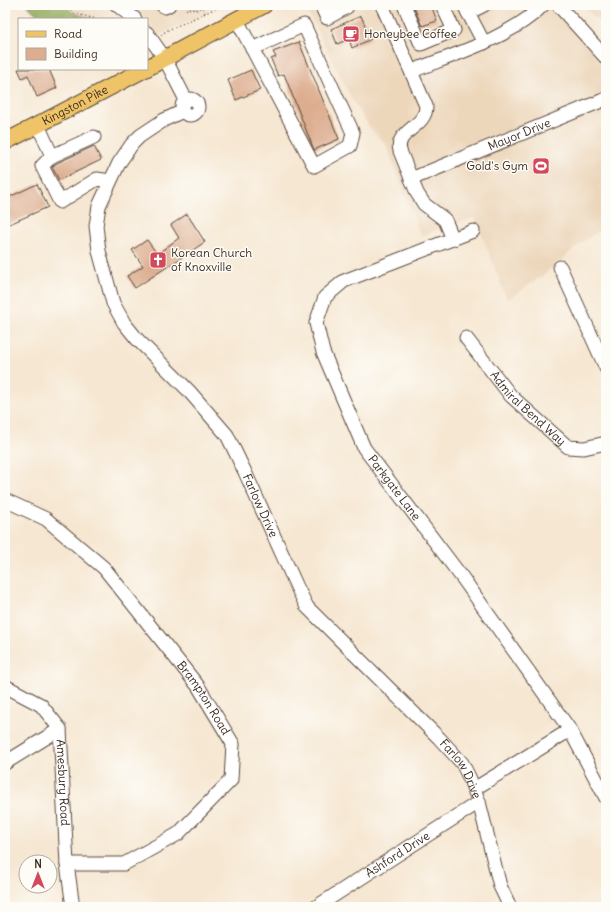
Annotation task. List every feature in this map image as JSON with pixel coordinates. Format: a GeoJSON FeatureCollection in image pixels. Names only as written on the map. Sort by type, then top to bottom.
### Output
{"type":"FeatureCollection","features":[{"type":"Feature","properties":{"kind":"main road","name":"Kingston Pike"},"geometry":{"type":"LineString","coordinates":[[148,67],[264,5]]}},
{"type":"Feature","properties":{"kind":"main road","name":"Kingston Pike"},"geometry":{"type":"LineString","coordinates":[[5,142],[142,70]]}},
{"type":"Feature","properties":{"kind":"street"},"geometry":{"type":"LineString","coordinates":[[117,5],[134,18]]}},
{"type":"Feature","properties":{"kind":"street"},"geometry":{"type":"LineString","coordinates":[[162,5],[165,7],[169,5]]}},
{"type":"Feature","properties":{"kind":"street"},"geometry":{"type":"LineString","coordinates":[[321,5],[327,18],[347,7]]}},
{"type":"Feature","properties":{"kind":"street"},"geometry":{"type":"LineString","coordinates":[[382,5],[412,71],[426,110],[422,120],[401,139],[399,146],[411,179],[424,204],[445,220],[453,239]]}},
{"type":"Feature","properties":{"kind":"street"},"geometry":{"type":"LineString","coordinates":[[404,5],[421,44]]}},
{"type":"Feature","properties":{"kind":"street"},"geometry":{"type":"LineString","coordinates":[[442,5],[454,30]]}},
{"type":"Feature","properties":{"kind":"street"},"geometry":{"type":"LineString","coordinates":[[404,53],[454,30],[469,13],[484,5]]}},
{"type":"Feature","properties":{"kind":"street"},"geometry":{"type":"LineString","coordinates":[[412,71],[484,43],[533,16],[543,5]]}},
{"type":"Feature","properties":{"kind":"street"},"geometry":{"type":"LineString","coordinates":[[558,5],[606,58]]}},
{"type":"Feature","properties":{"kind":"street"},"geometry":{"type":"LineString","coordinates":[[469,13],[484,43]]}},
{"type":"Feature","properties":{"kind":"street"},"geometry":{"type":"LineString","coordinates":[[237,20],[252,49],[314,166],[350,146],[353,133],[304,25],[252,49]]}},
{"type":"Feature","properties":{"kind":"street","name":"Farlow Drive"},"geometry":{"type":"LineString","coordinates":[[150,37],[165,59],[184,105],[132,144],[110,181],[99,206],[96,226],[97,239],[106,282],[114,303],[124,323],[137,339],[189,391],[227,436],[307,606],[451,751],[462,764],[479,802],[500,886],[510,907]]}},
{"type":"Feature","properties":{"kind":"street","name":"Mayor Drive"},"geometry":{"type":"LineString","coordinates":[[411,179],[606,99]]}},
{"type":"Feature","properties":{"kind":"street"},"geometry":{"type":"LineString","coordinates":[[38,125],[52,156]]}},
{"type":"Feature","properties":{"kind":"street"},"geometry":{"type":"LineString","coordinates":[[94,137],[52,156],[42,166],[60,202],[97,179],[110,181]]}},
{"type":"Feature","properties":{"kind":"street","name":"Parkgate Lane"},"geometry":{"type":"LineString","coordinates":[[473,231],[344,281],[325,297],[316,323],[323,352],[364,448],[464,580],[570,730],[606,798]]}},
{"type":"Feature","properties":{"kind":"street"},"geometry":{"type":"LineString","coordinates":[[560,267],[606,368]]}},
{"type":"Feature","properties":{"kind":"street","name":"Admiral Bend Way"},"geometry":{"type":"LineString","coordinates":[[466,338],[511,396],[568,447],[584,448],[606,443]]}},
{"type":"Feature","properties":{"kind":"street","name":"Brampton Road"},"geometry":{"type":"LineString","coordinates":[[5,500],[46,519],[104,568],[198,686],[233,744],[231,780],[178,834],[124,864],[67,864]]}},
{"type":"Feature","properties":{"kind":"street","name":"Amesbury Road"},"geometry":{"type":"LineString","coordinates":[[5,686],[41,705],[60,729],[67,864],[73,907]]}},
{"type":"Feature","properties":{"kind":"street"},"geometry":{"type":"LineString","coordinates":[[5,763],[60,729]]}},
{"type":"Feature","properties":{"kind":"street"},"geometry":{"type":"LineString","coordinates":[[474,789],[570,730]]}},
{"type":"Feature","properties":{"kind":"street","name":"Ashford Drive"},"geometry":{"type":"LineString","coordinates":[[316,907],[479,802]]}},
{"type":"Feature","properties":{"kind":"path"},"geometry":{"type":"LineString","coordinates":[[65,5],[73,12],[93,18]]}},
{"type":"Feature","properties":{"kind":"path"},"geometry":{"type":"LineString","coordinates":[[185,5],[187,10],[196,5]]}},
{"type":"Feature","properties":{"kind":"path"},"geometry":{"type":"LineString","coordinates":[[201,5],[194,9],[195,11],[202,7],[205,13]]}},
{"type":"Feature","properties":{"kind":"path"},"geometry":{"type":"LineString","coordinates":[[150,37],[223,5]]}},
{"type":"Feature","properties":{"kind":"shaded area"},"geometry":{"type":"Polygon","coordinates":[[[64,5],[224,5],[160,35],[148,46],[148,18],[90,18],[73,13],[64,5]]]}},
{"type":"Feature","properties":{"kind":"shaded area"},"geometry":{"type":"Polygon","coordinates":[[[304,5],[549,5],[573,28],[606,68],[606,226],[581,243],[541,277],[507,300],[475,217],[421,236],[386,145],[370,128],[353,101],[304,5]]]}},
{"type":"Feature","properties":{"kind":"shaded area"},"geometry":{"type":"Polygon","coordinates":[[[582,5],[606,5],[606,28],[582,5]]]}},
{"type":"Feature","properties":{"kind":"green space"},"geometry":{"type":"Polygon","coordinates":[[[27,5],[64,5],[73,13],[90,18],[41,18],[27,5]]]}},
{"type":"Feature","properties":{"kind":"building"},"geometry":{"type":"Polygon","coordinates":[[[413,5],[431,5],[437,21],[422,26],[413,5]]]}},
{"type":"Feature","properties":{"kind":"building","name":"Honeybee Coffee"},"geometry":{"type":"Polygon","coordinates":[[[361,16],[371,39],[352,48],[349,39],[337,44],[331,29],[361,16]]]}},
{"type":"Feature","properties":{"kind":"building"},"geometry":{"type":"Polygon","coordinates":[[[299,42],[339,139],[314,150],[284,74],[278,76],[271,59],[276,57],[273,52],[299,42]]]}},
{"type":"Feature","properties":{"kind":"building"},"geometry":{"type":"Polygon","coordinates":[[[18,70],[49,70],[57,88],[37,97],[28,75],[22,78],[18,70]]]}},
{"type":"Feature","properties":{"kind":"building"},"geometry":{"type":"Polygon","coordinates":[[[251,70],[260,90],[236,100],[228,80],[251,70]]]}},
{"type":"Feature","properties":{"kind":"building"},"geometry":{"type":"Polygon","coordinates":[[[94,146],[101,160],[59,180],[52,167],[57,163],[94,146]]]}},
{"type":"Feature","properties":{"kind":"building"},"geometry":{"type":"Polygon","coordinates":[[[37,184],[48,207],[5,226],[5,199],[37,184]]]}},
{"type":"Feature","properties":{"kind":"building","name":"Korean Church of Knoxville"},"geometry":{"type":"Polygon","coordinates":[[[187,214],[205,242],[135,288],[127,276],[143,266],[132,250],[147,240],[157,254],[179,238],[171,225],[187,214]]]}},
{"type":"Feature","properties":{"kind":"place","name":"Honeybee Coffee"},"geometry":{"type":"Point","coordinates":[351,34]}},
{"type":"Feature","properties":{"kind":"place","name":"Gold's Gym"},"geometry":{"type":"Point","coordinates":[541,166]}},
{"type":"Feature","properties":{"kind":"place","name":"Korean Church of Knoxville"},"geometry":{"type":"Point","coordinates":[158,260]}}]}
